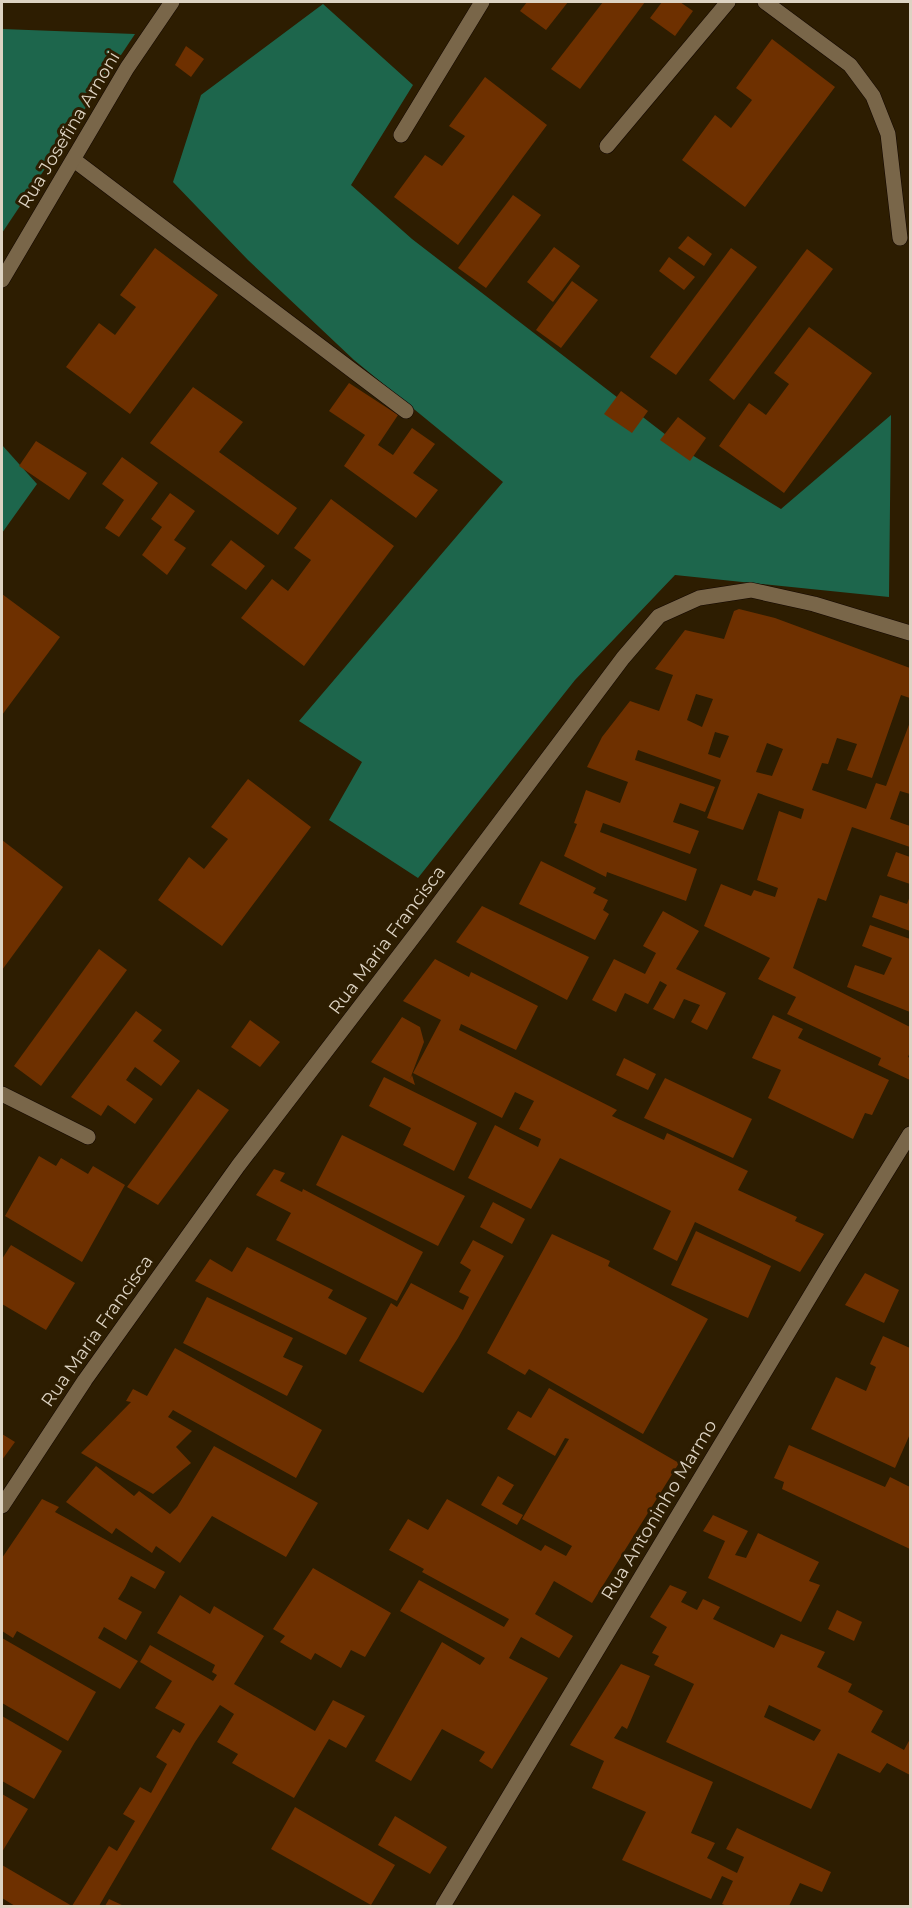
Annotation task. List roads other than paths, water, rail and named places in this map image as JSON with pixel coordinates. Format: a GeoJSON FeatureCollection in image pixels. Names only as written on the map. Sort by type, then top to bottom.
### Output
{"type":"FeatureCollection","features":[{"type":"Feature","properties":{"kind":"street","name":"Rua Josefina Arnoni"},"geometry":{"type":"LineString","coordinates":[[2,280],[127,68],[172,2]]}},
{"type":"Feature","properties":{"kind":"street"},"geometry":{"type":"LineString","coordinates":[[401,135],[482,2]]}},
{"type":"Feature","properties":{"kind":"street"},"geometry":{"type":"LineString","coordinates":[[607,146],[728,2]]}},
{"type":"Feature","properties":{"kind":"street"},"geometry":{"type":"LineString","coordinates":[[765,2],[849,65],[873,96],[888,134],[900,238]]}},
{"type":"Feature","properties":{"kind":"street"},"geometry":{"type":"LineString","coordinates":[[74,160],[406,411]]}},
{"type":"Feature","properties":{"kind":"street","name":"Rua Maria Francisca"},"geometry":{"type":"LineString","coordinates":[[2,1506],[85,1380],[238,1166],[623,658],[659,616],[699,598],[751,590],[814,604],[910,633]]}},
{"type":"Feature","properties":{"kind":"street"},"geometry":{"type":"LineString","coordinates":[[2,1094],[88,1137]]}},
{"type":"Feature","properties":{"kind":"street","name":"Rua Antoninho Marmo"},"geometry":{"type":"LineString","coordinates":[[443,1906],[910,1134]]}}]}
